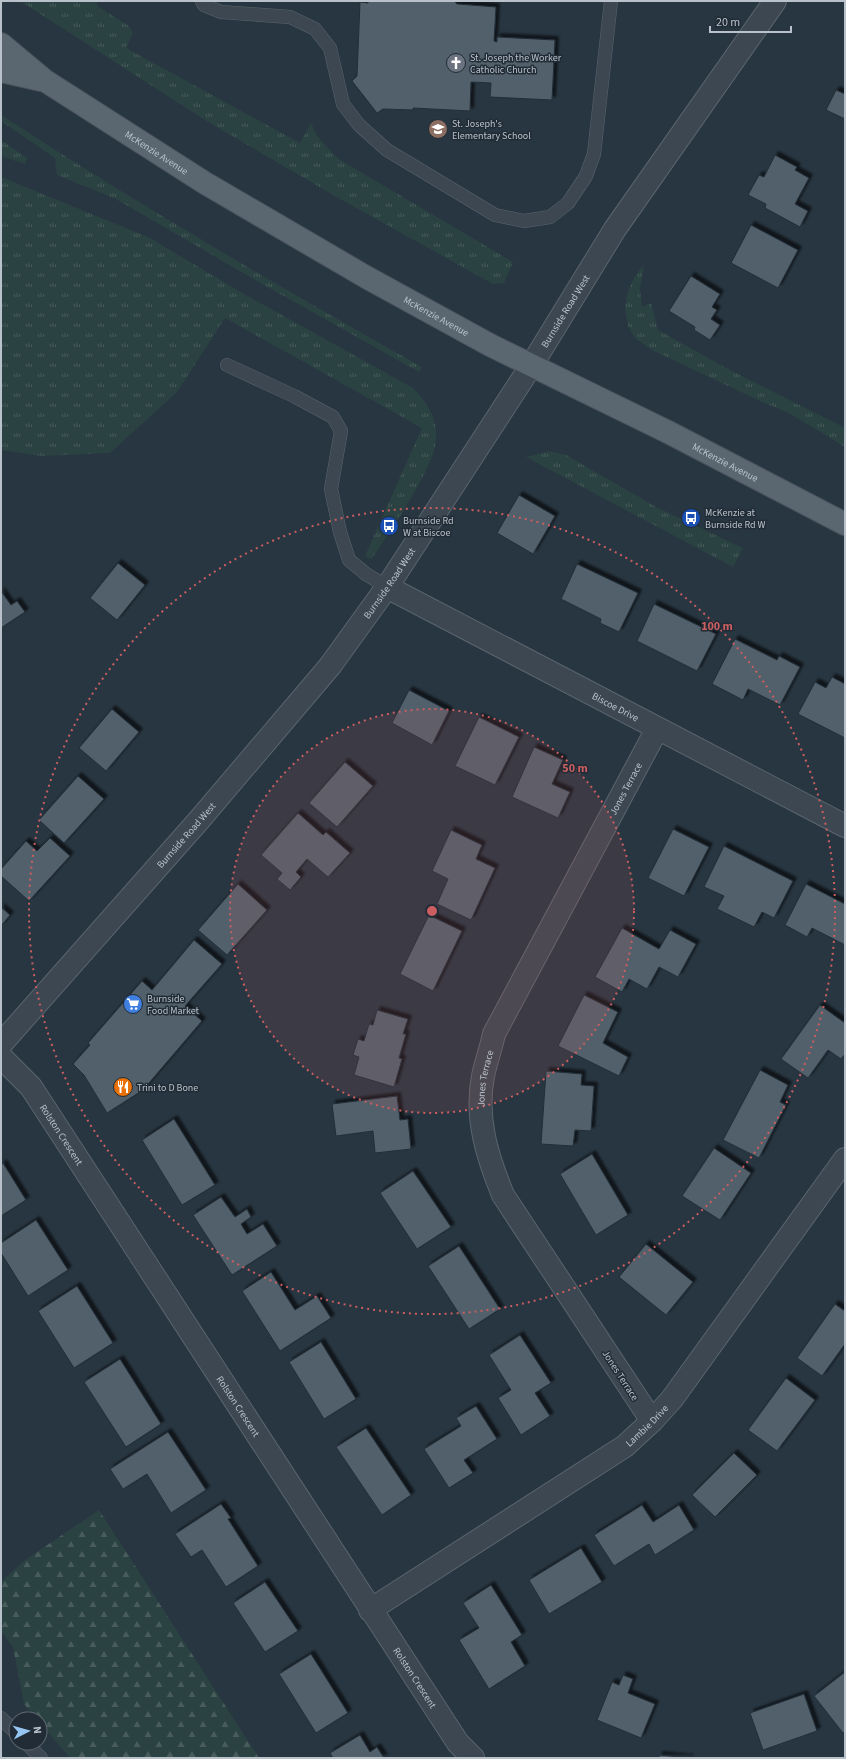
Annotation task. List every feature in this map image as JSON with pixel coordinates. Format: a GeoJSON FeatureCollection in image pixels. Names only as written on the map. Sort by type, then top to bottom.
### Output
{"type":"FeatureCollection","features":[{"type":"Feature","properties":{"kind":"main road","name":"McKenzie Avenue"},"geometry":{"type":"LineString","coordinates":[[1,44],[44,80],[205,183],[366,277],[531,366],[668,432],[845,524]]}},
{"type":"Feature","properties":{"kind":"main road","name":"McKenzie Avenue"},"geometry":{"type":"LineString","coordinates":[[1,71],[44,80]]}},
{"type":"Feature","properties":{"kind":"street","name":"Burnside Road West"},"geometry":{"type":"LineString","coordinates":[[1,1044],[270,738],[330,666],[386,587],[531,366],[615,229],[775,1]]}},
{"type":"Feature","properties":{"kind":"street","name":"Biscoe Drive"},"geometry":{"type":"LineString","coordinates":[[386,587],[845,826]]}},
{"type":"Feature","properties":{"kind":"street","name":"Jones Terrace"},"geometry":{"type":"LineString","coordinates":[[652,1421],[503,1196],[488,1157],[481,1122],[483,1076],[494,1034],[657,729]]}},
{"type":"Feature","properties":{"kind":"street","name":"Rolston Crescent"},"geometry":{"type":"LineString","coordinates":[[1,1057],[31,1087],[370,1610],[458,1743],[473,1758]]}},
{"type":"Feature","properties":{"kind":"street","name":"Lambie Drive"},"geometry":{"type":"LineString","coordinates":[[370,1610],[625,1446],[652,1421],[672,1399],[845,1159]]}},
{"type":"Feature","properties":{"kind":"lane"},"geometry":{"type":"LineString","coordinates":[[202,1],[204,5],[221,12],[290,17],[315,29],[330,48],[343,104],[359,125],[387,150],[495,214],[524,221],[550,217],[568,203],[586,176],[594,154],[611,1]]}},
{"type":"Feature","properties":{"kind":"lane"},"geometry":{"type":"LineString","coordinates":[[227,365],[294,396],[333,418],[341,431],[331,489],[340,532],[350,560],[366,574],[386,587]]}},
{"type":"Feature","properties":{"kind":"green space"},"geometry":{"type":"Polygon","coordinates":[[[20,1],[97,1],[97,6],[129,26],[133,33],[126,48],[300,143],[311,123],[317,136],[337,158],[513,262],[504,283],[493,284],[333,195],[205,120],[20,1]]]}},
{"type":"Feature","properties":{"kind":"green space"},"geometry":{"type":"Polygon","coordinates":[[[1,115],[104,181],[209,244],[422,367],[419,372],[250,277],[116,199],[57,175],[55,158],[1,121],[1,115]]]}},
{"type":"Feature","properties":{"kind":"green space"},"geometry":{"type":"Polygon","coordinates":[[[1,140],[27,158],[25,164],[1,156],[1,140]]]}},
{"type":"Feature","properties":{"kind":"green space"},"geometry":{"type":"Polygon","coordinates":[[[1,177],[148,237],[244,294],[413,388],[423,399],[430,411],[435,425],[436,440],[428,467],[410,500],[372,559],[365,556],[422,428],[225,318],[177,392],[110,453],[41,456],[1,450],[1,177]]]}},
{"type":"Feature","properties":{"kind":"green space"},"geometry":{"type":"Polygon","coordinates":[[[644,264],[640,288],[642,307],[651,303],[658,330],[728,369],[845,428],[845,447],[789,413],[760,401],[652,350],[635,338],[628,326],[625,308],[627,294],[634,278],[644,264]]]}},
{"type":"Feature","properties":{"kind":"green space"},"geometry":{"type":"Polygon","coordinates":[[[549,451],[566,455],[658,508],[743,548],[733,567],[526,457],[549,451]]]}},
{"type":"Feature","properties":{"kind":"green space"},"geometry":{"type":"Polygon","coordinates":[[[99,1510],[259,1758],[70,1758],[48,1732],[48,1711],[30,1711],[24,1704],[13,1647],[1,1631],[1,1582],[25,1560],[99,1510]]]}},
{"type":"Feature","properties":{"kind":"building","name":"St. Joseph the Worker Catholic Church"},"geometry":{"type":"Polygon","coordinates":[[[368,1],[454,1],[457,4],[496,7],[494,41],[497,42],[497,37],[555,40],[552,100],[490,97],[491,83],[471,82],[470,111],[413,108],[413,110],[383,109],[377,113],[352,81],[357,76],[360,2],[368,3],[368,1]]]}},
{"type":"Feature","properties":{"kind":"building"},"geometry":{"type":"Polygon","coordinates":[[[836,90],[845,94],[845,119],[826,110],[836,90]]]}},
{"type":"Feature","properties":{"kind":"building"},"geometry":{"type":"Polygon","coordinates":[[[775,155],[797,167],[795,170],[809,178],[795,204],[808,211],[800,227],[765,208],[766,204],[748,195],[759,175],[764,177],[775,155]]]}},
{"type":"Feature","properties":{"kind":"building"},"geometry":{"type":"Polygon","coordinates":[[[751,225],[798,250],[778,288],[731,263],[751,225]]]}},
{"type":"Feature","properties":{"kind":"building"},"geometry":{"type":"Polygon","coordinates":[[[691,276],[720,294],[712,307],[717,310],[711,319],[720,325],[710,340],[694,330],[695,327],[669,311],[691,276]]]}},
{"type":"Feature","properties":{"kind":"building"},"geometry":{"type":"Polygon","coordinates":[[[519,495],[555,516],[533,554],[497,533],[519,495]]]}},
{"type":"Feature","properties":{"kind":"building"},"geometry":{"type":"Polygon","coordinates":[[[118,563],[145,585],[117,620],[90,598],[118,563]]]}},
{"type":"Feature","properties":{"kind":"building"},"geometry":{"type":"Polygon","coordinates":[[[577,564],[638,593],[619,632],[600,623],[601,619],[561,599],[577,564]]]}},
{"type":"Feature","properties":{"kind":"building"},"geometry":{"type":"Polygon","coordinates":[[[1,591],[11,605],[17,601],[25,612],[1,628],[1,591]]]}},
{"type":"Feature","properties":{"kind":"building"},"geometry":{"type":"Polygon","coordinates":[[[654,604],[716,634],[697,671],[637,641],[654,604]]]}},
{"type":"Feature","properties":{"kind":"building"},"geometry":{"type":"Polygon","coordinates":[[[735,639],[777,660],[779,656],[800,667],[780,705],[748,689],[743,700],[712,684],[735,639]]]}},
{"type":"Feature","properties":{"kind":"building"},"geometry":{"type":"Polygon","coordinates":[[[832,677],[845,684],[845,738],[798,714],[815,682],[826,688],[832,677]]]}},
{"type":"Feature","properties":{"kind":"building"},"geometry":{"type":"Polygon","coordinates":[[[409,690],[449,711],[432,745],[392,723],[409,690]]]}},
{"type":"Feature","properties":{"kind":"building"},"geometry":{"type":"Polygon","coordinates":[[[112,709],[139,732],[106,771],[79,748],[112,709]]]}},
{"type":"Feature","properties":{"kind":"building"},"geometry":{"type":"Polygon","coordinates":[[[479,717],[519,737],[495,785],[455,766],[479,717]]]}},
{"type":"Feature","properties":{"kind":"building"},"geometry":{"type":"Polygon","coordinates":[[[534,747],[563,760],[552,784],[570,792],[558,818],[512,797],[534,747]]]}},
{"type":"Feature","properties":{"kind":"building"},"geometry":{"type":"Polygon","coordinates":[[[345,762],[373,786],[337,827],[309,803],[345,762]]]}},
{"type":"Feature","properties":{"kind":"building"},"geometry":{"type":"Polygon","coordinates":[[[78,776],[104,799],[64,843],[39,820],[78,776]]]}},
{"type":"Feature","properties":{"kind":"building"},"geometry":{"type":"Polygon","coordinates":[[[298,813],[323,835],[326,832],[350,853],[328,877],[307,859],[296,872],[301,877],[290,890],[277,879],[282,873],[261,855],[298,813]]]}},
{"type":"Feature","properties":{"kind":"building"},"geometry":{"type":"Polygon","coordinates":[[[673,829],[709,847],[684,896],[648,878],[673,829]]]}},
{"type":"Feature","properties":{"kind":"building"},"geometry":{"type":"Polygon","coordinates":[[[451,830],[482,845],[476,859],[495,868],[471,920],[437,904],[448,879],[432,871],[451,830]]]}},
{"type":"Feature","properties":{"kind":"building"},"geometry":{"type":"Polygon","coordinates":[[[50,838],[70,856],[29,901],[1,876],[1,869],[26,841],[37,851],[50,838]]]}},
{"type":"Feature","properties":{"kind":"building"},"geometry":{"type":"Polygon","coordinates":[[[724,846],[793,881],[774,918],[762,912],[754,927],[717,909],[724,896],[704,887],[724,846]]]}},
{"type":"Feature","properties":{"kind":"building"},"geometry":{"type":"Polygon","coordinates":[[[238,884],[267,910],[227,955],[198,930],[238,884]]]}},
{"type":"Feature","properties":{"kind":"building"},"geometry":{"type":"Polygon","coordinates":[[[806,884],[845,904],[845,945],[812,928],[807,937],[785,925],[806,884]]]}},
{"type":"Feature","properties":{"kind":"building"},"geometry":{"type":"Polygon","coordinates":[[[1,907],[10,915],[1,926],[1,907]]]}},
{"type":"Feature","properties":{"kind":"building"},"geometry":{"type":"Polygon","coordinates":[[[429,915],[462,931],[433,991],[400,974],[429,915]]]}},
{"type":"Feature","properties":{"kind":"building"},"geometry":{"type":"Polygon","coordinates":[[[622,928],[659,949],[670,930],[696,944],[678,977],[659,967],[647,989],[629,979],[622,992],[595,977],[622,928]]]}},
{"type":"Feature","properties":{"kind":"building"},"geometry":{"type":"Polygon","coordinates":[[[194,940],[222,964],[185,1006],[202,1021],[143,1090],[107,1113],[84,1075],[73,1064],[90,1045],[88,1043],[142,981],[152,990],[194,940]]]}},
{"type":"Feature","properties":{"kind":"building"},"geometry":{"type":"Polygon","coordinates":[[[584,995],[618,1012],[603,1043],[628,1057],[619,1076],[558,1046],[584,995]]]}},
{"type":"Feature","properties":{"kind":"building"},"geometry":{"type":"Polygon","coordinates":[[[820,1005],[845,1023],[845,1054],[841,1059],[828,1050],[808,1078],[781,1059],[820,1005]]]}},
{"type":"Feature","properties":{"kind":"building"},"geometry":{"type":"Polygon","coordinates":[[[377,1010],[408,1019],[403,1034],[406,1034],[399,1058],[402,1059],[394,1087],[354,1075],[359,1057],[353,1055],[358,1039],[364,1041],[369,1024],[373,1025],[377,1010]]]}},
{"type":"Feature","properties":{"kind":"building"},"geometry":{"type":"Polygon","coordinates":[[[760,1070],[788,1085],[780,1102],[786,1105],[759,1158],[723,1140],[760,1070]]]}},
{"type":"Feature","properties":{"kind":"building"},"geometry":{"type":"Polygon","coordinates":[[[546,1071],[582,1074],[581,1085],[594,1086],[591,1131],[575,1130],[573,1146],[541,1144],[546,1071]]]}},
{"type":"Feature","properties":{"kind":"building"},"geometry":{"type":"Polygon","coordinates":[[[397,1096],[400,1120],[408,1119],[411,1149],[375,1153],[373,1131],[336,1136],[332,1104],[397,1096]]]}},
{"type":"Feature","properties":{"kind":"building"},"geometry":{"type":"Polygon","coordinates":[[[174,1119],[215,1185],[182,1205],[142,1140],[174,1119]]]}},
{"type":"Feature","properties":{"kind":"building"},"geometry":{"type":"Polygon","coordinates":[[[714,1148],[751,1173],[720,1220],[682,1196],[714,1148]]]}},
{"type":"Feature","properties":{"kind":"building"},"geometry":{"type":"Polygon","coordinates":[[[592,1154],[628,1215],[596,1235],[560,1174],[592,1154]]]}},
{"type":"Feature","properties":{"kind":"building"},"geometry":{"type":"Polygon","coordinates":[[[3,1163],[26,1200],[1,1216],[1,1165],[3,1163]]]}},
{"type":"Feature","properties":{"kind":"building"},"geometry":{"type":"Polygon","coordinates":[[[413,1171],[451,1227],[417,1249],[380,1193],[413,1171]]]}},
{"type":"Feature","properties":{"kind":"building"},"geometry":{"type":"Polygon","coordinates":[[[221,1197],[235,1217],[247,1209],[251,1217],[241,1224],[247,1234],[263,1224],[277,1246],[232,1275],[193,1215],[221,1197]]]}},
{"type":"Feature","properties":{"kind":"building"},"geometry":{"type":"Polygon","coordinates":[[[36,1220],[68,1270],[28,1296],[1,1253],[1,1243],[36,1220]]]}},
{"type":"Feature","properties":{"kind":"building"},"geometry":{"type":"Polygon","coordinates":[[[646,1244],[693,1282],[666,1315],[619,1277],[646,1244]]]}},
{"type":"Feature","properties":{"kind":"building"},"geometry":{"type":"Polygon","coordinates":[[[459,1246],[500,1309],[469,1329],[428,1266],[459,1246]]]}},
{"type":"Feature","properties":{"kind":"building"},"geometry":{"type":"Polygon","coordinates":[[[271,1272],[295,1310],[317,1296],[331,1318],[280,1351],[242,1291],[271,1272]]]}},
{"type":"Feature","properties":{"kind":"building"},"geometry":{"type":"Polygon","coordinates":[[[77,1286],[113,1343],[74,1368],[38,1311],[77,1286]]]}},
{"type":"Feature","properties":{"kind":"building"},"geometry":{"type":"Polygon","coordinates":[[[835,1304],[845,1311],[845,1344],[822,1376],[797,1358],[835,1304]]]}},
{"type":"Feature","properties":{"kind":"building"},"geometry":{"type":"Polygon","coordinates":[[[520,1335],[551,1383],[535,1393],[550,1416],[521,1435],[498,1398],[511,1390],[489,1355],[520,1335]]]}},
{"type":"Feature","properties":{"kind":"building"},"geometry":{"type":"Polygon","coordinates":[[[321,1342],[356,1399],[324,1419],[289,1362],[321,1342]]]}},
{"type":"Feature","properties":{"kind":"building"},"geometry":{"type":"Polygon","coordinates":[[[120,1359],[161,1424],[126,1447],[84,1382],[120,1359]]]}},
{"type":"Feature","properties":{"kind":"building"},"geometry":{"type":"Polygon","coordinates":[[[786,1378],[815,1400],[777,1451],[748,1430],[786,1378]]]}},
{"type":"Feature","properties":{"kind":"building"},"geometry":{"type":"Polygon","coordinates":[[[476,1406],[497,1439],[464,1460],[473,1473],[449,1488],[424,1449],[461,1426],[456,1418],[476,1406]]]}},
{"type":"Feature","properties":{"kind":"building"},"geometry":{"type":"Polygon","coordinates":[[[366,1428],[411,1495],[382,1515],[336,1447],[366,1428]]]}},
{"type":"Feature","properties":{"kind":"building"},"geometry":{"type":"Polygon","coordinates":[[[168,1432],[206,1490],[171,1513],[147,1474],[123,1489],[110,1469],[168,1432]]]}},
{"type":"Feature","properties":{"kind":"building"},"geometry":{"type":"Polygon","coordinates":[[[734,1453],[757,1475],[715,1517],[692,1495],[734,1453]]]}},
{"type":"Feature","properties":{"kind":"building"},"geometry":{"type":"Polygon","coordinates":[[[221,1504],[231,1518],[228,1519],[258,1566],[226,1587],[202,1550],[191,1557],[175,1534],[221,1504]]]}},
{"type":"Feature","properties":{"kind":"building"},"geometry":{"type":"Polygon","coordinates":[[[642,1505],[653,1522],[679,1505],[694,1530],[655,1555],[649,1544],[614,1566],[594,1535],[642,1505]]]}},
{"type":"Feature","properties":{"kind":"building"},"geometry":{"type":"Polygon","coordinates":[[[581,1548],[602,1582],[549,1614],[529,1580],[581,1548]]]}},
{"type":"Feature","properties":{"kind":"building"},"geometry":{"type":"Polygon","coordinates":[[[265,1582],[298,1631],[265,1652],[233,1603],[265,1582]]]}},
{"type":"Feature","properties":{"kind":"building"},"geometry":{"type":"Polygon","coordinates":[[[491,1585],[522,1635],[511,1642],[525,1666],[489,1689],[459,1640],[479,1628],[463,1603],[491,1585]]]}},
{"type":"Feature","properties":{"kind":"building"},"geometry":{"type":"Polygon","coordinates":[[[311,1654],[348,1713],[316,1733],[279,1674],[311,1654]]]}},
{"type":"Feature","properties":{"kind":"building"},"geometry":{"type":"Polygon","coordinates":[[[845,1672],[845,1732],[843,1733],[814,1696],[845,1672]]]}},
{"type":"Feature","properties":{"kind":"building"},"geometry":{"type":"Polygon","coordinates":[[[623,1675],[633,1679],[628,1693],[655,1704],[641,1738],[597,1720],[612,1682],[619,1685],[623,1675]]]}},
{"type":"Feature","properties":{"kind":"building"},"geometry":{"type":"Polygon","coordinates":[[[804,1694],[817,1731],[763,1750],[750,1713],[804,1694]]]}},
{"type":"Feature","properties":{"kind":"building"},"geometry":{"type":"Polygon","coordinates":[[[360,1735],[370,1752],[377,1747],[384,1758],[333,1758],[330,1753],[360,1735]]]}},
{"type":"Feature","properties":{"kind":"building"},"geometry":{"type":"Polygon","coordinates":[[[659,1755],[690,1758],[659,1758],[659,1755]]]}},
{"type":"Feature","properties":{"kind":"place","name":"St. Joseph the Worker Catholic Church"},"geometry":{"type":"Point","coordinates":[456,63]}},
{"type":"Feature","properties":{"kind":"place","name":"St. Joseph's Elementary School"},"geometry":{"type":"Point","coordinates":[438,129]}},
{"type":"Feature","properties":{"kind":"place","name":"McKenzie at Burnside Rd W"},"geometry":{"type":"Point","coordinates":[691,518]}},
{"type":"Feature","properties":{"kind":"place","name":"Burnside Rd W at Biscoe"},"geometry":{"type":"Point","coordinates":[389,526]}},
{"type":"Feature","properties":{"kind":"place","name":"Burnside Food Market"},"geometry":{"type":"Point","coordinates":[133,1004]}},
{"type":"Feature","properties":{"kind":"place","name":"Trini to D Bone"},"geometry":{"type":"Point","coordinates":[123,1087]}}]}
